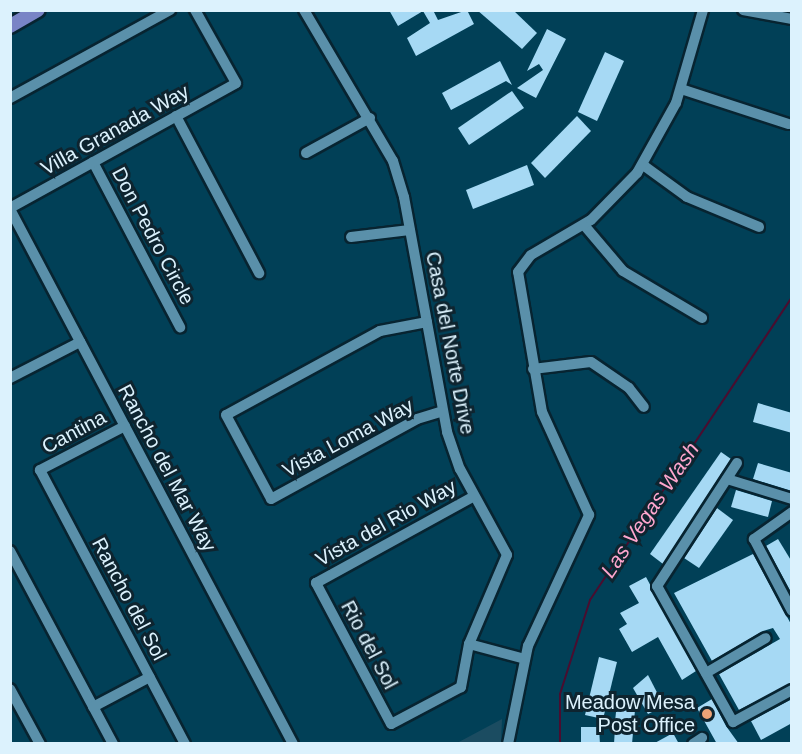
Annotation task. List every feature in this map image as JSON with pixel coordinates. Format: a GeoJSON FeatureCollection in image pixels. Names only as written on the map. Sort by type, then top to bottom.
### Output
{"type":"FeatureCollection","features":[{"type":"Feature","properties":{"kind":"main road"},"geometry":{"type":"LineString","coordinates":[[10,26],[38,10]]}},
{"type":"Feature","properties":{"kind":"street"},"geometry":{"type":"LineString","coordinates":[[10,98],[170,10]]}},
{"type":"Feature","properties":{"kind":"street","name":"Villa Granada Way"},"geometry":{"type":"LineString","coordinates":[[10,209],[236,83],[195,10]]}},
{"type":"Feature","properties":{"kind":"street","name":"Casa del Norte Drive"},"geometry":{"type":"LineString","coordinates":[[304,10],[370,118],[393,161],[410,230],[443,411],[474,496],[507,555],[469,644],[461,687]]}},
{"type":"Feature","properties":{"kind":"street"},"geometry":{"type":"LineString","coordinates":[[508,744],[525,659],[589,514],[585,496],[546,424],[532,369],[518,272],[527,258],[584,225],[643,165],[681,89],[703,10]]}},
{"type":"Feature","properties":{"kind":"street"},"geometry":{"type":"LineString","coordinates":[[743,10],[792,19]]}},
{"type":"Feature","properties":{"kind":"street"},"geometry":{"type":"LineString","coordinates":[[681,89],[788,124]]}},
{"type":"Feature","properties":{"kind":"street"},"geometry":{"type":"LineString","coordinates":[[176,116],[259,273]]}},
{"type":"Feature","properties":{"kind":"street"},"geometry":{"type":"LineString","coordinates":[[306,153],[370,118]]}},
{"type":"Feature","properties":{"kind":"street","name":"Don Pedro Circle"},"geometry":{"type":"LineString","coordinates":[[93,162],[180,327]]}},
{"type":"Feature","properties":{"kind":"street"},"geometry":{"type":"LineString","coordinates":[[643,165],[687,197],[759,227]]}},
{"type":"Feature","properties":{"kind":"street","name":"Rancho del Mar Way"},"geometry":{"type":"LineString","coordinates":[[10,209],[293,744]]}},
{"type":"Feature","properties":{"kind":"street"},"geometry":{"type":"LineString","coordinates":[[584,225],[623,272],[702,318]]}},
{"type":"Feature","properties":{"kind":"street"},"geometry":{"type":"LineString","coordinates":[[351,237],[410,230]]}},
{"type":"Feature","properties":{"kind":"street","name":"Vista Loma Way"},"geometry":{"type":"LineString","coordinates":[[427,322],[380,331],[226,414],[271,499],[417,419],[443,411]]}},
{"type":"Feature","properties":{"kind":"street"},"geometry":{"type":"LineString","coordinates":[[10,378],[80,342]]}},
{"type":"Feature","properties":{"kind":"street"},"geometry":{"type":"LineString","coordinates":[[532,369],[591,362],[629,388],[644,407]]}},
{"type":"Feature","properties":{"kind":"street","name":"Cantina"},"geometry":{"type":"LineString","coordinates":[[40,470],[124,426]]}},
{"type":"Feature","properties":{"kind":"street"},"geometry":{"type":"LineString","coordinates":[[737,463],[657,586],[734,722],[792,690]]}},
{"type":"Feature","properties":{"kind":"street","name":"Rancho del Sol"},"geometry":{"type":"LineString","coordinates":[[40,470],[185,744]]}},
{"type":"Feature","properties":{"kind":"street"},"geometry":{"type":"LineString","coordinates":[[727,479],[792,499]]}},
{"type":"Feature","properties":{"kind":"street","name":"Vista del Rio Way"},"geometry":{"type":"LineString","coordinates":[[316,583],[474,496]]}},
{"type":"Feature","properties":{"kind":"street"},"geometry":{"type":"LineString","coordinates":[[792,512],[761,529],[754,539],[792,611]]}},
{"type":"Feature","properties":{"kind":"street"},"geometry":{"type":"LineString","coordinates":[[11,552],[113,744]]}},
{"type":"Feature","properties":{"kind":"street","name":"Rio del Sol"},"geometry":{"type":"LineString","coordinates":[[316,583],[391,724],[461,687]]}},
{"type":"Feature","properties":{"kind":"street"},"geometry":{"type":"LineString","coordinates":[[706,673],[766,638]]}},
{"type":"Feature","properties":{"kind":"street"},"geometry":{"type":"LineString","coordinates":[[469,644],[525,659]]}},
{"type":"Feature","properties":{"kind":"street"},"geometry":{"type":"LineString","coordinates":[[93,707],[150,677]]}},
{"type":"Feature","properties":{"kind":"street"},"geometry":{"type":"LineString","coordinates":[[10,689],[40,744]]}},
{"type":"Feature","properties":{"kind":"shaded area"},"geometry":{"type":"Polygon","coordinates":[[[502,719],[501,743],[457,743],[502,719]]]}},
{"type":"Feature","properties":{"kind":"building"},"geometry":{"type":"Polygon","coordinates":[[[389,10],[433,10],[438,20],[467,10],[474,24],[416,56],[407,38],[430,23],[423,11],[398,26],[389,10]]]}},
{"type":"Feature","properties":{"kind":"building"},"geometry":{"type":"Polygon","coordinates":[[[477,10],[513,10],[537,33],[522,49],[477,10]]]}},
{"type":"Feature","properties":{"kind":"building"},"geometry":{"type":"Polygon","coordinates":[[[547,29],[566,39],[536,98],[517,88],[543,70],[539,64],[527,71],[547,29]]]}},
{"type":"Feature","properties":{"kind":"building"},"geometry":{"type":"Polygon","coordinates":[[[605,52],[624,61],[597,121],[578,112],[605,52]]]}},
{"type":"Feature","properties":{"kind":"building"},"geometry":{"type":"Polygon","coordinates":[[[500,61],[512,85],[506,81],[451,110],[442,93],[500,61]]]}},
{"type":"Feature","properties":{"kind":"building"},"geometry":{"type":"Polygon","coordinates":[[[512,91],[524,108],[469,145],[458,128],[512,91]]]}},
{"type":"Feature","properties":{"kind":"building"},"geometry":{"type":"Polygon","coordinates":[[[577,116],[591,131],[545,178],[531,163],[577,116]]]}},
{"type":"Feature","properties":{"kind":"building"},"geometry":{"type":"Polygon","coordinates":[[[527,165],[534,185],[473,209],[466,190],[527,165]]]}},
{"type":"Feature","properties":{"kind":"building"},"geometry":{"type":"Polygon","coordinates":[[[758,403],[792,413],[792,433],[753,422],[758,403]]]}},
{"type":"Feature","properties":{"kind":"building"},"geometry":{"type":"Polygon","coordinates":[[[721,452],[731,459],[663,564],[650,554],[721,452]]]}},
{"type":"Feature","properties":{"kind":"building"},"geometry":{"type":"Polygon","coordinates":[[[758,463],[792,473],[792,491],[753,479],[758,463]]]}},
{"type":"Feature","properties":{"kind":"building"},"geometry":{"type":"Polygon","coordinates":[[[736,490],[772,501],[768,517],[731,507],[736,490]]]}},
{"type":"Feature","properties":{"kind":"building"},"geometry":{"type":"Polygon","coordinates":[[[717,508],[733,520],[699,568],[684,558],[717,508]]]}},
{"type":"Feature","properties":{"kind":"building"},"geometry":{"type":"Polygon","coordinates":[[[778,539],[792,562],[792,594],[766,546],[778,539]]]}},
{"type":"Feature","properties":{"kind":"building"},"geometry":{"type":"Polygon","coordinates":[[[753,554],[792,626],[792,683],[739,710],[719,674],[780,639],[773,628],[763,631],[712,661],[674,593],[753,554]]]}},
{"type":"Feature","properties":{"kind":"building"},"geometry":{"type":"Polygon","coordinates":[[[646,577],[696,671],[682,680],[658,637],[632,652],[619,629],[627,624],[620,613],[639,603],[629,586],[646,577]]]}},
{"type":"Feature","properties":{"kind":"building"},"geometry":{"type":"Polygon","coordinates":[[[599,657],[617,662],[603,719],[585,715],[599,657]]]}},
{"type":"Feature","properties":{"kind":"building"},"geometry":{"type":"Polygon","coordinates":[[[648,675],[664,706],[648,714],[633,688],[648,675]]]}},
{"type":"Feature","properties":{"kind":"building"},"geometry":{"type":"Polygon","coordinates":[[[712,699],[726,726],[739,744],[717,744],[697,708],[712,699]]]}},
{"type":"Feature","properties":{"kind":"building"},"geometry":{"type":"Polygon","coordinates":[[[792,699],[792,723],[761,740],[751,721],[792,699]]]}},
{"type":"Feature","properties":{"kind":"building"},"geometry":{"type":"Polygon","coordinates":[[[635,710],[632,744],[614,744],[615,727],[627,726],[615,722],[616,712],[635,710]]]}},
{"type":"Feature","properties":{"kind":"building"},"geometry":{"type":"Polygon","coordinates":[[[581,727],[599,727],[600,744],[581,744],[581,727]]]}},
{"type":"Feature","properties":{"kind":"building"},"geometry":{"type":"Polygon","coordinates":[[[673,733],[679,744],[653,744],[673,733]]]}},
{"type":"Feature","properties":{"kind":"waterway","name":"Las Vegas Wash"},"geometry":{"type":"LineString","coordinates":[[560,744],[560,694],[590,600],[792,297]]}},
{"type":"Feature","properties":{"kind":"place","name":"Meadow Mesa Post Office"},"geometry":{"type":"Point","coordinates":[707,714]}}]}
